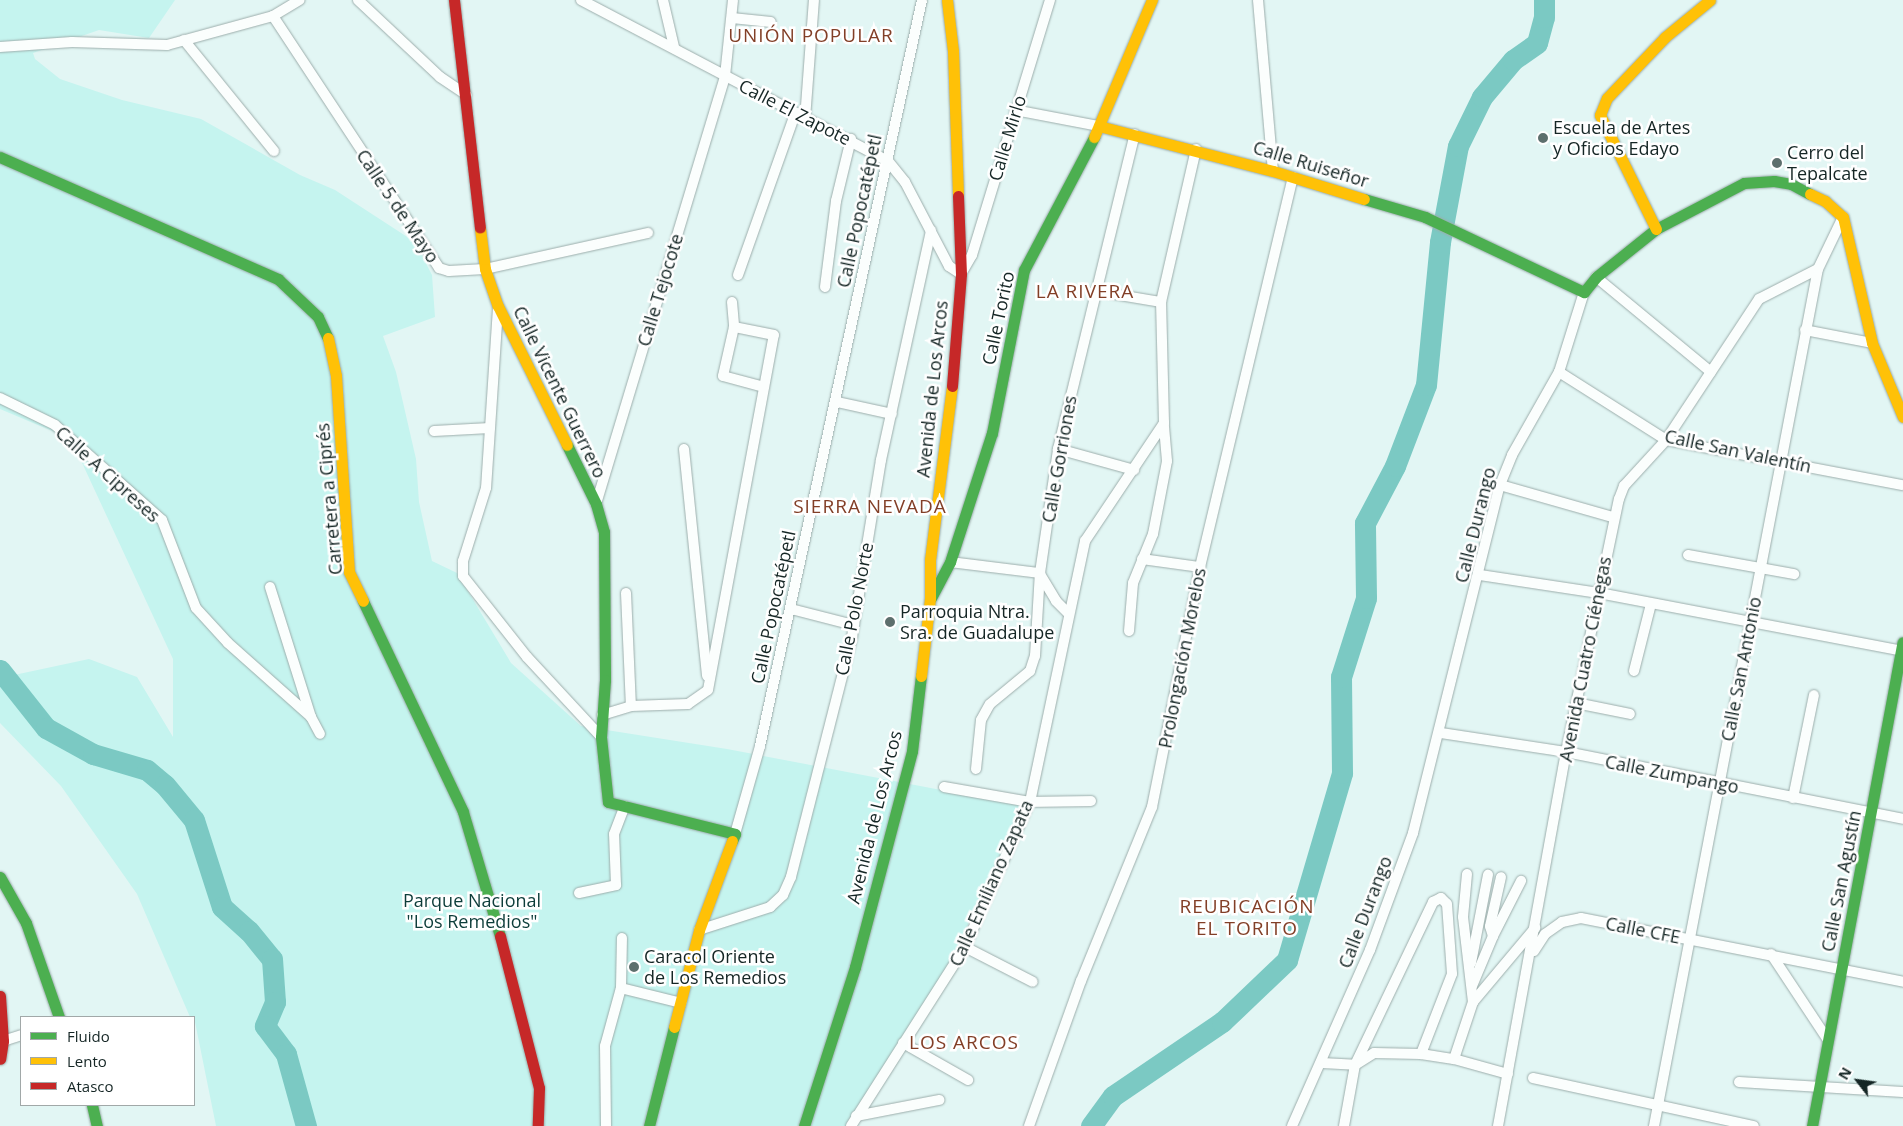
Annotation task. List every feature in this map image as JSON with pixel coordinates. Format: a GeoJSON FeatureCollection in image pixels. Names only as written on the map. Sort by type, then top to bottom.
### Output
{"type":"FeatureCollection","features":[{"type":"Feature","properties":{"kind":"main road","name":"Calle Vicente Guerrero"},"geometry":{"type":"LineString","coordinates":[[454,0],[485,269],[498,306],[596,504],[604,532],[605,680],[601,737],[608,802],[625,806]]}},
{"type":"Feature","properties":{"kind":"main road","name":"Avenida de Los Arcos"},"geometry":{"type":"LineString","coordinates":[[804,1126],[855,967],[912,751],[930,598],[930,560],[948,425],[961,274],[953,51],[947,0]]}},
{"type":"Feature","properties":{"kind":"main road","name":"Calle Torito"},"geometry":{"type":"LineString","coordinates":[[930,598],[950,562],[992,433],[1024,270],[1099,126],[1152,0]]}},
{"type":"Feature","properties":{"kind":"main road"},"geometry":{"type":"LineString","coordinates":[[1656,229],[1601,123],[1600,115],[1607,98],[1664,36],[1710,0]]}},
{"type":"Feature","properties":{"kind":"main road","name":"Calle Ruiseñor"},"geometry":{"type":"LineString","coordinates":[[1099,126],[1273,171],[1425,217],[1465,234],[1584,292]]}},
{"type":"Feature","properties":{"kind":"main road","name":"Carretera a Ciprés"},"geometry":{"type":"LineString","coordinates":[[0,156],[278,279],[318,317],[330,343],[336,376],[350,572],[463,812],[496,922],[539,1088],[538,1126]]}},
{"type":"Feature","properties":{"kind":"main road","name":"Calle Durango"},"geometry":{"type":"LineString","coordinates":[[1584,292],[1596,277],[1656,229],[1744,183],[1758,181],[1791,184],[1808,191],[1843,218]]}},
{"type":"Feature","properties":{"kind":"main road"},"geometry":{"type":"LineString","coordinates":[[1843,218],[1872,343],[1903,418]]}},
{"type":"Feature","properties":{"kind":"main road","name":"Calle San Agustín"},"geometry":{"type":"LineString","coordinates":[[1812,1126],[1873,814],[1902,648]]}},
{"type":"Feature","properties":{"kind":"main road"},"geometry":{"type":"LineString","coordinates":[[625,806],[735,834]]}},
{"type":"Feature","properties":{"kind":"main road","name":"Calle Popocatépetl"},"geometry":{"type":"LineString","coordinates":[[650,1126],[699,930],[735,834]]}},
{"type":"Feature","properties":{"kind":"main road"},"geometry":{"type":"LineString","coordinates":[[0,878],[26,923],[58,1016]]}},
{"type":"Feature","properties":{"kind":"main road"},"geometry":{"type":"LineString","coordinates":[[0,996],[0,1059]]}},
{"type":"Feature","properties":{"kind":"main road"},"geometry":{"type":"LineString","coordinates":[[92,1106],[97,1126]]}},
{"type":"Feature","properties":{"kind":"street"},"geometry":{"type":"LineString","coordinates":[[0,47],[72,42],[151,46],[184,40],[272,16],[300,0]]}},
{"type":"Feature","properties":{"kind":"street"},"geometry":{"type":"LineString","coordinates":[[358,0],[440,77],[466,95]]}},
{"type":"Feature","properties":{"kind":"street","name":"Calle El Zapote"},"geometry":{"type":"LineString","coordinates":[[581,0],[800,117],[851,140],[888,161],[905,182],[949,266],[961,274]]}},
{"type":"Feature","properties":{"kind":"street"},"geometry":{"type":"LineString","coordinates":[[663,0],[674,48]]}},
{"type":"Feature","properties":{"kind":"street","name":"Calle Tejocote"},"geometry":{"type":"LineString","coordinates":[[596,504],[725,76],[733,0]]}},
{"type":"Feature","properties":{"kind":"street"},"geometry":{"type":"LineString","coordinates":[[738,275],[800,117],[814,0]]}},
{"type":"Feature","properties":{"kind":"street","name":"Calle Popocatépetl"},"geometry":{"type":"LineString","coordinates":[[735,834],[760,746],[791,609],[922,0]]}},
{"type":"Feature","properties":{"kind":"street","name":"Calle Mirlo"},"geometry":{"type":"LineString","coordinates":[[961,274],[972,255],[1050,0]]}},
{"type":"Feature","properties":{"kind":"street"},"geometry":{"type":"LineString","coordinates":[[1258,0],[1273,171]]}},
{"type":"Feature","properties":{"kind":"street","name":"Calle 5 de Mayo"},"geometry":{"type":"LineString","coordinates":[[272,16],[438,268],[449,271],[485,269],[648,234]]}},
{"type":"Feature","properties":{"kind":"street"},"geometry":{"type":"LineString","coordinates":[[732,18],[770,22]]}},
{"type":"Feature","properties":{"kind":"street"},"geometry":{"type":"LineString","coordinates":[[184,40],[274,151]]}},
{"type":"Feature","properties":{"kind":"street","name":"Calle Ruiseñor"},"geometry":{"type":"LineString","coordinates":[[1015,110],[1071,119],[1099,126]]}},
{"type":"Feature","properties":{"kind":"street","name":"Calle Gorriones"},"geometry":{"type":"LineString","coordinates":[[976,769],[981,720],[990,704],[1030,671],[1035,656],[1040,573],[1058,449],[1095,291],[1135,134]]}},
{"type":"Feature","properties":{"kind":"street"},"geometry":{"type":"LineString","coordinates":[[824,287],[836,201],[851,140]]}},
{"type":"Feature","properties":{"kind":"street"},"geometry":{"type":"LineString","coordinates":[[1128,631],[1133,583],[1153,534],[1167,461],[1164,423],[1161,302],[1196,150]]}},
{"type":"Feature","properties":{"kind":"street","name":"Prolongación Morelos"},"geometry":{"type":"LineString","coordinates":[[1029,1126],[1081,981],[1152,807],[1200,567],[1293,177]]}},
{"type":"Feature","properties":{"kind":"street","name":"Calle San Antonio"},"geometry":{"type":"LineString","coordinates":[[1654,1126],[1688,939],[1752,623],[1780,461],[1818,269],[1843,218]]}},
{"type":"Feature","properties":{"kind":"street","name":"Calle Polo Norte"},"geometry":{"type":"LineString","coordinates":[[699,930],[770,906],[783,895],[791,877],[854,625],[881,460],[931,230]]}},
{"type":"Feature","properties":{"kind":"street","name":"Avenida Cuatro Ciénegas"},"geometry":{"type":"LineString","coordinates":[[1498,1126],[1531,956],[1566,752],[1599,593],[1612,517],[1624,486],[1666,440],[1759,299],[1818,269]]}},
{"type":"Feature","properties":{"kind":"street"},"geometry":{"type":"LineString","coordinates":[[1596,277],[1711,372]]}},
{"type":"Feature","properties":{"kind":"street"},"geometry":{"type":"LineString","coordinates":[[1095,291],[1161,302]]}},
{"type":"Feature","properties":{"kind":"street","name":"Calle Durango"},"geometry":{"type":"LineString","coordinates":[[1292,1126],[1322,1063],[1370,950],[1414,833],[1441,733],[1500,485],[1512,456],[1560,372],[1584,292]]}},
{"type":"Feature","properties":{"kind":"street"},"geometry":{"type":"LineString","coordinates":[[732,302],[734,327],[723,376],[764,386]]}},
{"type":"Feature","properties":{"kind":"street"},"geometry":{"type":"LineString","coordinates":[[498,306],[486,488],[463,561],[463,576],[527,657],[601,737]]}},
{"type":"Feature","properties":{"kind":"street"},"geometry":{"type":"LineString","coordinates":[[602,715],[630,706],[688,704],[708,690],[774,335],[734,327]]}},
{"type":"Feature","properties":{"kind":"street"},"geometry":{"type":"LineString","coordinates":[[1806,330],[1872,343]]}},
{"type":"Feature","properties":{"kind":"street","name":"Calle San Valentín"},"geometry":{"type":"LineString","coordinates":[[1560,372],[1666,440],[1903,485]]}},
{"type":"Feature","properties":{"kind":"street","name":"Calle A Cipreses"},"geometry":{"type":"LineString","coordinates":[[0,398],[55,425],[162,520],[196,608],[228,643],[311,718],[320,734]]}},
{"type":"Feature","properties":{"kind":"street"},"geometry":{"type":"LineString","coordinates":[[836,402],[892,414]]}},
{"type":"Feature","properties":{"kind":"street","name":"Calle Emiliano Zapata"},"geometry":{"type":"LineString","coordinates":[[851,1126],[965,947],[1030,802],[1085,541],[1164,423]]}},
{"type":"Feature","properties":{"kind":"street"},"geometry":{"type":"LineString","coordinates":[[434,431],[490,428]]}},
{"type":"Feature","properties":{"kind":"street"},"geometry":{"type":"LineString","coordinates":[[684,449],[708,690]]}},
{"type":"Feature","properties":{"kind":"street"},"geometry":{"type":"LineString","coordinates":[[1058,449],[1134,470]]}},
{"type":"Feature","properties":{"kind":"street"},"geometry":{"type":"LineString","coordinates":[[1500,485],[1612,517]]}},
{"type":"Feature","properties":{"kind":"street"},"geometry":{"type":"LineString","coordinates":[[1688,556],[1794,574]]}},
{"type":"Feature","properties":{"kind":"street"},"geometry":{"type":"LineString","coordinates":[[1142,559],[1200,567]]}},
{"type":"Feature","properties":{"kind":"street"},"geometry":{"type":"LineString","coordinates":[[950,562],[1040,573],[1056,601],[1069,614]]}},
{"type":"Feature","properties":{"kind":"street"},"geometry":{"type":"LineString","coordinates":[[1480,575],[1599,593],[1752,623],[1902,648]]}},
{"type":"Feature","properties":{"kind":"street"},"geometry":{"type":"LineString","coordinates":[[270,588],[311,718]]}},
{"type":"Feature","properties":{"kind":"street"},"geometry":{"type":"LineString","coordinates":[[626,593],[630,706]]}},
{"type":"Feature","properties":{"kind":"street"},"geometry":{"type":"LineString","coordinates":[[1634,671],[1651,604]]}},
{"type":"Feature","properties":{"kind":"street"},"geometry":{"type":"LineString","coordinates":[[791,609],[854,625]]}},
{"type":"Feature","properties":{"kind":"street"},"geometry":{"type":"LineString","coordinates":[[1794,798],[1814,695]]}},
{"type":"Feature","properties":{"kind":"street"},"geometry":{"type":"LineString","coordinates":[[1576,703],[1630,714]]}},
{"type":"Feature","properties":{"kind":"street","name":"Calle Zumpango"},"geometry":{"type":"LineString","coordinates":[[1441,733],[1566,752],[1903,819]]}},
{"type":"Feature","properties":{"kind":"street"},"geometry":{"type":"LineString","coordinates":[[944,787],[1030,802],[1091,801]]}},
{"type":"Feature","properties":{"kind":"street"},"geometry":{"type":"LineString","coordinates":[[579,893],[616,886],[614,834],[625,806]]}},
{"type":"Feature","properties":{"kind":"street"},"geometry":{"type":"LineString","coordinates":[[1467,874],[1463,917],[1473,1002]]}},
{"type":"Feature","properties":{"kind":"street"},"geometry":{"type":"LineString","coordinates":[[1469,973],[1488,875]]}},
{"type":"Feature","properties":{"kind":"street"},"geometry":{"type":"LineString","coordinates":[[1493,936],[1490,926],[1501,877]]}},
{"type":"Feature","properties":{"kind":"street"},"geometry":{"type":"LineString","coordinates":[[1471,989],[1493,936],[1521,881]]}},
{"type":"Feature","properties":{"kind":"street"},"geometry":{"type":"LineString","coordinates":[[1344,1126],[1355,1064],[1433,902],[1441,898],[1447,904],[1452,974],[1421,1054]]}},
{"type":"Feature","properties":{"kind":"street","name":"Calle CFE"},"geometry":{"type":"LineString","coordinates":[[1531,956],[1551,930],[1562,922],[1581,918],[1771,954],[1903,982]]}},
{"type":"Feature","properties":{"kind":"street"},"geometry":{"type":"LineString","coordinates":[[1454,1059],[1473,1002],[1536,926]]}},
{"type":"Feature","properties":{"kind":"street"},"geometry":{"type":"LineString","coordinates":[[606,1126],[605,1046],[621,988],[622,938]]}},
{"type":"Feature","properties":{"kind":"street"},"geometry":{"type":"LineString","coordinates":[[965,947],[1033,982]]}},
{"type":"Feature","properties":{"kind":"street"},"geometry":{"type":"LineString","coordinates":[[1771,954],[1828,1040]]}},
{"type":"Feature","properties":{"kind":"street"},"geometry":{"type":"LineString","coordinates":[[621,988],[680,1003]]}},
{"type":"Feature","properties":{"kind":"street"},"geometry":{"type":"LineString","coordinates":[[1,1042],[20,1034]]}},
{"type":"Feature","properties":{"kind":"street"},"geometry":{"type":"LineString","coordinates":[[903,1043],[968,1080]]}},
{"type":"Feature","properties":{"kind":"street"},"geometry":{"type":"LineString","coordinates":[[1322,1063],[1355,1064],[1374,1053],[1421,1054],[1454,1059],[1508,1074]]}},
{"type":"Feature","properties":{"kind":"street"},"geometry":{"type":"LineString","coordinates":[[1533,1078],[1754,1126]]}},
{"type":"Feature","properties":{"kind":"street"},"geometry":{"type":"LineString","coordinates":[[1739,1082],[1820,1089],[1903,1092]]}},
{"type":"Feature","properties":{"kind":"street"},"geometry":{"type":"LineString","coordinates":[[859,1114],[938,1100]]}},
{"type":"Feature","properties":{"kind":"street","name":"Calle Emiliano Zapata"},"geometry":{"type":"LineString","coordinates":[[844,1126],[859,1114]]}},
{"type":"Feature","properties":{"kind":"green space","name":"Parque Nacional \"Los Remedios\""},"geometry":{"type":"Polygon","coordinates":[[[0,0],[175,0],[149,38],[99,30],[33,53],[35,59],[60,79],[122,100],[201,119],[300,175],[335,190],[415,242],[432,275],[435,317],[383,336],[396,372],[416,459],[419,502],[432,561],[457,573],[511,663],[581,726],[727,749],[1025,806],[921,1022],[848,1126],[216,1126],[195,1016],[190,1016],[137,894],[61,786],[0,723],[0,678],[89,659],[137,677],[173,737],[173,659],[71,439],[0,409],[0,0]]]}},
{"type":"Feature","properties":{"kind":"waterway"},"geometry":{"type":"LineString","coordinates":[[1091,1126],[1113,1096],[1222,1022],[1287,960],[1342,773],[1341,677],[1366,598],[1365,523],[1395,466],[1426,385],[1440,242],[1458,146],[1482,97],[1513,60],[1537,43],[1544,17],[1544,0]]}},
{"type":"Feature","properties":{"kind":"waterway"},"geometry":{"type":"LineString","coordinates":[[0,670],[46,728],[93,754],[147,770],[165,785],[194,820],[222,907],[249,931],[272,959],[275,1002],[265,1026],[286,1054],[306,1126]]}},
{"type":"Feature","properties":{"kind":"traffic: fast"},"geometry":{"type":"LineString","coordinates":[[931,598],[950,562],[992,433],[1024,270],[1094,137]]}},
{"type":"Feature","properties":{"kind":"traffic: fast"},"geometry":{"type":"LineString","coordinates":[[0,157],[278,279],[318,317],[328,338]]}},
{"type":"Feature","properties":{"kind":"traffic: fast"},"geometry":{"type":"LineString","coordinates":[[1364,199],[1425,217],[1584,292],[1596,277],[1656,229],[1744,183],[1774,181],[1791,184],[1810,194]]}},
{"type":"Feature","properties":{"kind":"traffic: fast"},"geometry":{"type":"LineString","coordinates":[[567,445],[596,504],[604,532],[605,680],[601,737],[608,802],[735,834],[732,841]]}},
{"type":"Feature","properties":{"kind":"traffic: fast"},"geometry":{"type":"LineString","coordinates":[[363,601],[463,812],[500,936]]}},
{"type":"Feature","properties":{"kind":"traffic: fast"},"geometry":{"type":"LineString","coordinates":[[1812,1126],[1903,642]]}},
{"type":"Feature","properties":{"kind":"traffic: fast"},"geometry":{"type":"LineString","coordinates":[[804,1126],[855,967],[912,751],[921,676]]}},
{"type":"Feature","properties":{"kind":"traffic: fast"},"geometry":{"type":"LineString","coordinates":[[0,877],[26,923],[59,1016]]}},
{"type":"Feature","properties":{"kind":"traffic: fast"},"geometry":{"type":"LineString","coordinates":[[649,1126],[674,1027]]}},
{"type":"Feature","properties":{"kind":"traffic: fast"},"geometry":{"type":"LineString","coordinates":[[92,1106],[97,1126]]}},
{"type":"Feature","properties":{"kind":"traffic: slow"},"geometry":{"type":"LineString","coordinates":[[947,0],[953,51],[958,196]]}},
{"type":"Feature","properties":{"kind":"traffic: slow"},"geometry":{"type":"LineString","coordinates":[[1094,137],[1152,0]]}},
{"type":"Feature","properties":{"kind":"traffic: slow"},"geometry":{"type":"LineString","coordinates":[[1656,229],[1600,115],[1607,98],[1665,37],[1710,0]]}},
{"type":"Feature","properties":{"kind":"traffic: slow"},"geometry":{"type":"LineString","coordinates":[[1099,126],[1273,171],[1364,199]]}},
{"type":"Feature","properties":{"kind":"traffic: slow"},"geometry":{"type":"LineString","coordinates":[[1810,194],[1825,201],[1843,217],[1872,343],[1903,417]]}},
{"type":"Feature","properties":{"kind":"traffic: slow"},"geometry":{"type":"LineString","coordinates":[[480,228],[485,269],[498,306],[567,445]]}},
{"type":"Feature","properties":{"kind":"traffic: slow"},"geometry":{"type":"LineString","coordinates":[[328,338],[336,376],[349,572],[363,601]]}},
{"type":"Feature","properties":{"kind":"traffic: slow"},"geometry":{"type":"LineString","coordinates":[[921,676],[930,598],[930,560],[952,386]]}},
{"type":"Feature","properties":{"kind":"traffic: slow"},"geometry":{"type":"LineString","coordinates":[[674,1027],[699,930],[732,841]]}},
{"type":"Feature","properties":{"kind":"traffic: jam"},"geometry":{"type":"LineString","coordinates":[[454,0],[480,228]]}},
{"type":"Feature","properties":{"kind":"traffic: jam"},"geometry":{"type":"LineString","coordinates":[[952,386],[961,274],[958,196]]}},
{"type":"Feature","properties":{"kind":"traffic: jam"},"geometry":{"type":"LineString","coordinates":[[500,936],[539,1088],[538,1126]]}},
{"type":"Feature","properties":{"kind":"traffic: jam"},"geometry":{"type":"LineString","coordinates":[[0,996],[3,1041],[0,1059]]}},
{"type":"Feature","properties":{"kind":"place","name":"Escuela de Artes y Oficios Edayo"},"geometry":{"type":"Point","coordinates":[1543,138]}},
{"type":"Feature","properties":{"kind":"place","name":"Cerro del Tepalcate"},"geometry":{"type":"Point","coordinates":[1777,163]}},
{"type":"Feature","properties":{"kind":"place","name":"Parroquia Ntra. Sra. de Guadalupe"},"geometry":{"type":"Point","coordinates":[890,622]}},
{"type":"Feature","properties":{"kind":"place","name":"Caracol Oriente de Los Remedios"},"geometry":{"type":"Point","coordinates":[634,967]}},
{"type":"Feature","properties":{"kind":"district","name":"UNIÓN POPULAR"},"geometry":{"type":"Point","coordinates":[811,36]}},
{"type":"Feature","properties":{"kind":"district","name":"LA RIVERA"},"geometry":{"type":"Point","coordinates":[1085,292]}},
{"type":"Feature","properties":{"kind":"district","name":"SIERRA NEVADA"},"geometry":{"type":"Point","coordinates":[870,507]}},
{"type":"Feature","properties":{"kind":"district","name":"REUBICACIÓN EL TORITO"},"geometry":{"type":"Point","coordinates":[1247,918]}},
{"type":"Feature","properties":{"kind":"district","name":"LOS ARCOS"},"geometry":{"type":"Point","coordinates":[964,1043]}}]}
